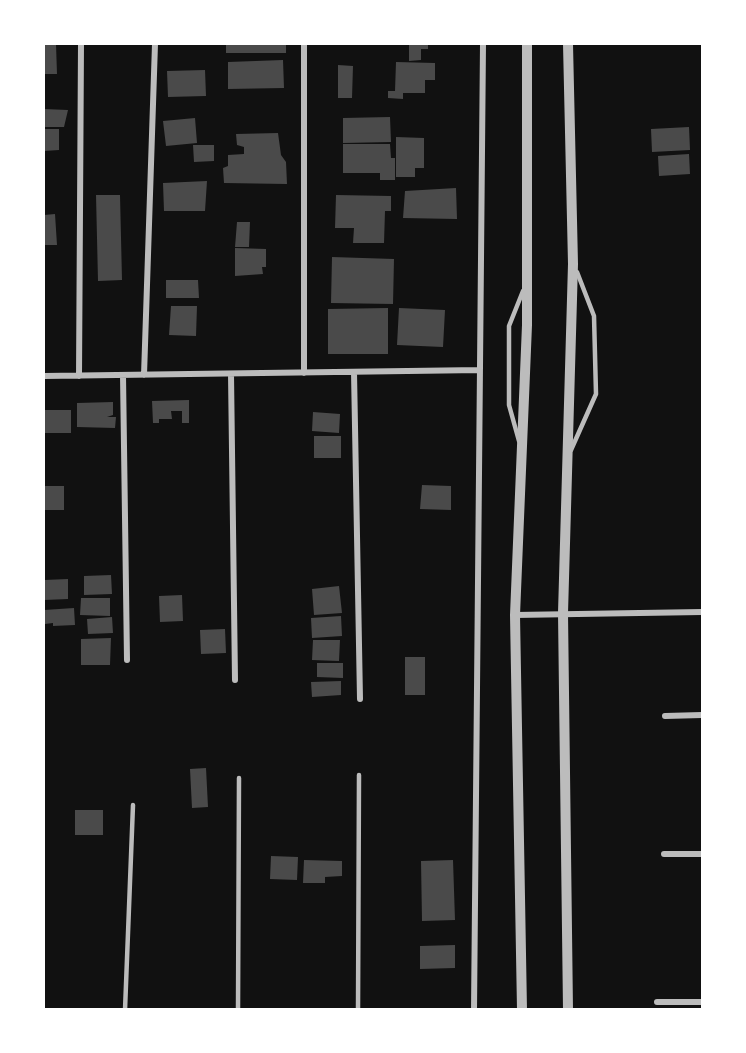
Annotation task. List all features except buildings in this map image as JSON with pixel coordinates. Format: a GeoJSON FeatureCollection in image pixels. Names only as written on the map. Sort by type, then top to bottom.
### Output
{"type":"FeatureCollection","features":[{"type":"Feature","properties":{"kind":"street"},"geometry":{"type":"LineString","coordinates":[[79,376],[81,44]]}},
{"type":"Feature","properties":{"kind":"street"},"geometry":{"type":"LineString","coordinates":[[144,375],[155,44]]}},
{"type":"Feature","properties":{"kind":"street"},"geometry":{"type":"LineString","coordinates":[[304,44],[304,373]]}},
{"type":"Feature","properties":{"kind":"street"},"geometry":{"type":"LineString","coordinates":[[474,1010],[483,44]]}},
{"type":"Feature","properties":{"kind":"street"},"geometry":{"type":"LineString","coordinates":[[522,1010],[515,615],[528,280],[527,44]]}},
{"type":"Feature","properties":{"kind":"street"},"geometry":{"type":"LineString","coordinates":[[568,44],[573,264],[563,613],[568,1010]]}},
{"type":"Feature","properties":{"kind":"street"},"geometry":{"type":"LineString","coordinates":[[44,376],[480,370]]}},
{"type":"Feature","properties":{"kind":"street"},"geometry":{"type":"LineString","coordinates":[[354,372],[360,699]]}},
{"type":"Feature","properties":{"kind":"street"},"geometry":{"type":"LineString","coordinates":[[231,374],[235,680]]}},
{"type":"Feature","properties":{"kind":"street"},"geometry":{"type":"LineString","coordinates":[[123,375],[128,660]]}},
{"type":"Feature","properties":{"kind":"street"},"geometry":{"type":"LineString","coordinates":[[515,615],[702,612]]}},
{"type":"Feature","properties":{"kind":"street"},"geometry":{"type":"LineString","coordinates":[[665,716],[702,716]]}},
{"type":"Feature","properties":{"kind":"street"},"geometry":{"type":"LineString","coordinates":[[664,854],[702,854]]}},
{"type":"Feature","properties":{"kind":"street"},"geometry":{"type":"LineString","coordinates":[[657,1002],[702,1002]]}},
{"type":"Feature","properties":{"kind":"lane"},"geometry":{"type":"LineString","coordinates":[[568,457],[596,394],[594,316],[573,264]]}},
{"type":"Feature","properties":{"kind":"lane"},"geometry":{"type":"LineString","coordinates":[[522,454],[509,405],[509,326],[528,280]]}},
{"type":"Feature","properties":{"kind":"lane"},"geometry":{"type":"LineString","coordinates":[[358,1010],[359,775]]}},
{"type":"Feature","properties":{"kind":"lane"},"geometry":{"type":"LineString","coordinates":[[238,1010],[239,778]]}},
{"type":"Feature","properties":{"kind":"lane"},"geometry":{"type":"LineString","coordinates":[[124,1010],[133,805]]}}]}
